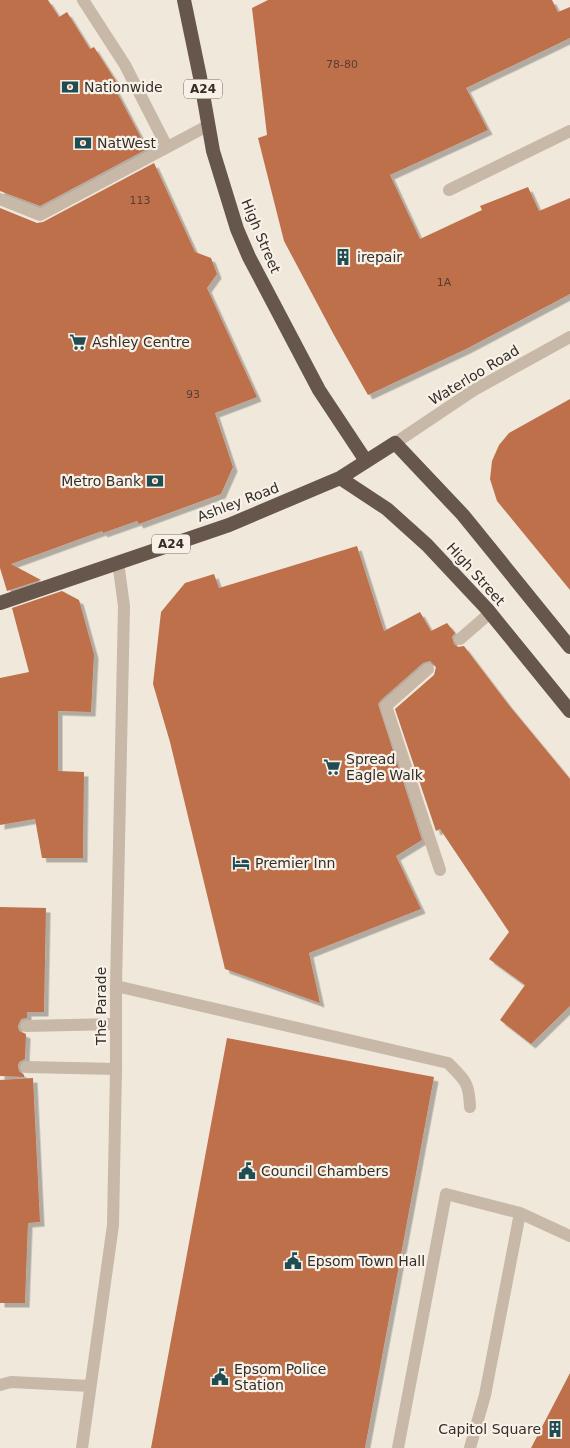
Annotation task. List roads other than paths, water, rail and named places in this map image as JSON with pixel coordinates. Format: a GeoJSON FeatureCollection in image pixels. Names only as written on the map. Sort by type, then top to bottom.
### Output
{"type":"FeatureCollection","features":[{"type":"Feature","properties":{"kind":"highway","name":"High Street"},"geometry":{"type":"LineString","coordinates":[[184,0],[213,152],[237,229],[249,257],[318,390],[366,461]]}},
{"type":"Feature","properties":{"kind":"highway","name":"High Street"},"geometry":{"type":"LineString","coordinates":[[395,443],[463,515],[570,646]]}},
{"type":"Feature","properties":{"kind":"highway","name":"Ashley Road"},"geometry":{"type":"LineString","coordinates":[[0,604],[229,525],[340,478],[395,443]]}},
{"type":"Feature","properties":{"kind":"highway","name":"High Street"},"geometry":{"type":"LineString","coordinates":[[340,478],[387,509],[421,539],[490,613],[570,711]]}},
{"type":"Feature","properties":{"kind":"street"},"geometry":{"type":"LineString","coordinates":[[83,0],[125,65],[167,146]]}},
{"type":"Feature","properties":{"kind":"street"},"geometry":{"type":"LineString","coordinates":[[0,199],[40,215],[209,124]]}},
{"type":"Feature","properties":{"kind":"street"},"geometry":{"type":"LineString","coordinates":[[449,190],[570,131]]}},
{"type":"Feature","properties":{"kind":"street","name":"Waterloo Road"},"geometry":{"type":"LineString","coordinates":[[395,443],[474,390],[570,337]]}},
{"type":"Feature","properties":{"kind":"street","name":"The Parade"},"geometry":{"type":"LineString","coordinates":[[82,1448],[114,1225],[115,1024],[124,606],[118,562]]}},
{"type":"Feature","properties":{"kind":"street"},"geometry":{"type":"LineString","coordinates":[[460,639],[490,613]]}},
{"type":"Feature","properties":{"kind":"street"},"geometry":{"type":"LineString","coordinates":[[428,669],[386,706],[440,870]]}},
{"type":"Feature","properties":{"kind":"street"},"geometry":{"type":"LineString","coordinates":[[116,986],[448,1063],[466,1082],[470,1093],[470,1107]]}},
{"type":"Feature","properties":{"kind":"street"},"geometry":{"type":"LineString","coordinates":[[26,1026],[115,1024]]}},
{"type":"Feature","properties":{"kind":"street"},"geometry":{"type":"LineString","coordinates":[[26,1066],[116,1069]]}},
{"type":"Feature","properties":{"kind":"street"},"geometry":{"type":"LineString","coordinates":[[398,1448],[446,1194],[520,1213],[570,1236]]}},
{"type":"Feature","properties":{"kind":"street"},"geometry":{"type":"LineString","coordinates":[[470,1448],[485,1394],[520,1213]]}},
{"type":"Feature","properties":{"kind":"street"},"geometry":{"type":"LineString","coordinates":[[0,1385],[11,1382],[90,1386]]}},
{"type":"Feature","properties":{"kind":"place","name":"Nationwide"},"geometry":{"type":"Point","coordinates":[70,87]}},
{"type":"Feature","properties":{"kind":"place","name":"NatWest"},"geometry":{"type":"Point","coordinates":[83,143]}},
{"type":"Feature","properties":{"kind":"place","name":"irepair"},"geometry":{"type":"Point","coordinates":[343,257]}},
{"type":"Feature","properties":{"kind":"place","name":"Ashley Centre"},"geometry":{"type":"Point","coordinates":[78,342]}},
{"type":"Feature","properties":{"kind":"place","name":"Metro Bank"},"geometry":{"type":"Point","coordinates":[155,481]}},
{"type":"Feature","properties":{"kind":"place","name":"Spread Eagle Walk"},"geometry":{"type":"Point","coordinates":[332,767]}},
{"type":"Feature","properties":{"kind":"place","name":"Premier Inn"},"geometry":{"type":"Point","coordinates":[241,863]}},
{"type":"Feature","properties":{"kind":"place","name":"Council Chambers"},"geometry":{"type":"Point","coordinates":[247,1171]}},
{"type":"Feature","properties":{"kind":"place","name":"Epsom Town Hall"},"geometry":{"type":"Point","coordinates":[293,1261]}},
{"type":"Feature","properties":{"kind":"place","name":"Epsom Police Station"},"geometry":{"type":"Point","coordinates":[220,1377]}},
{"type":"Feature","properties":{"kind":"place","name":"Capitol Square"},"geometry":{"type":"Point","coordinates":[555,1429]}}]}
